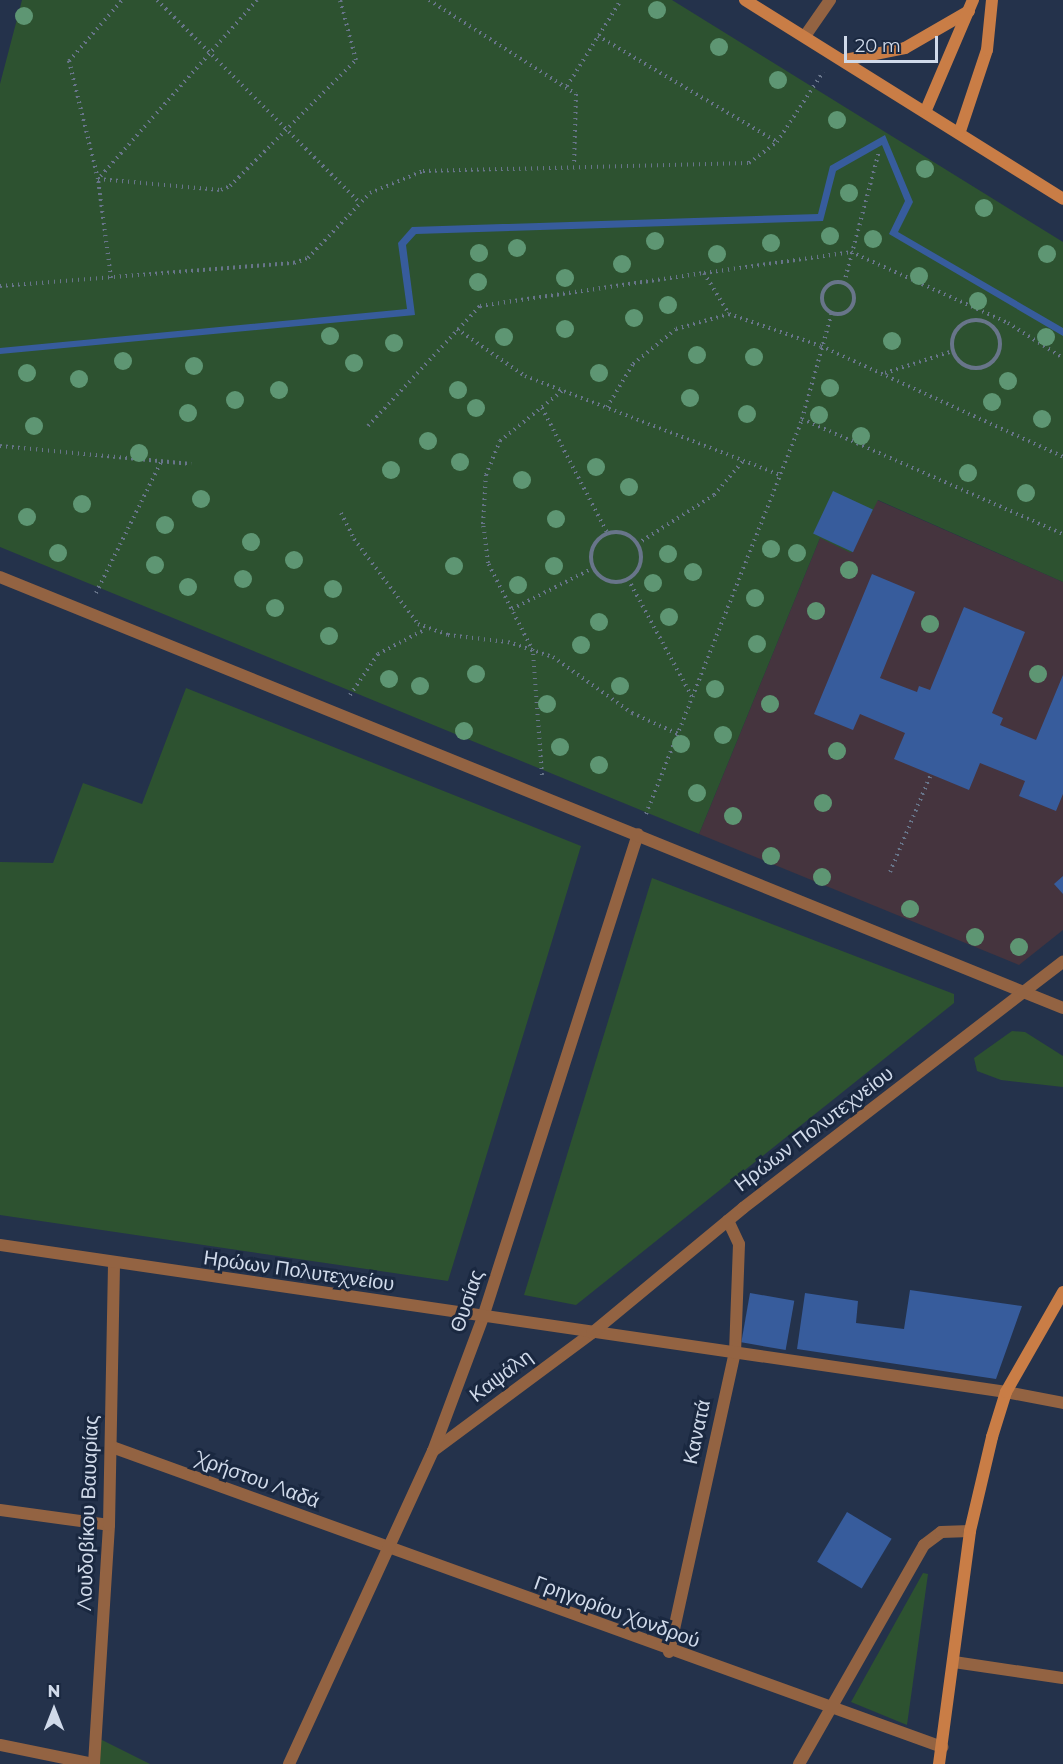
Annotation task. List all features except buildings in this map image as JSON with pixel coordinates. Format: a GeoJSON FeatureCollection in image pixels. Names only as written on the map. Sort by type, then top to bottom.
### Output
{"type":"FeatureCollection","features":[{"type":"Feature","properties":{"kind":"main road"},"geometry":{"type":"LineString","coordinates":[[745,0],[960,131],[1063,199]]}},
{"type":"Feature","properties":{"kind":"main road"},"geometry":{"type":"LineString","coordinates":[[960,131],[987,50],[992,0]]}},
{"type":"Feature","properties":{"kind":"main road"},"geometry":{"type":"LineString","coordinates":[[840,57],[905,48],[971,6]]}},
{"type":"Feature","properties":{"kind":"main road"},"geometry":{"type":"LineString","coordinates":[[926,110],[971,6]]}},
{"type":"Feature","properties":{"kind":"main road"},"geometry":{"type":"LineString","coordinates":[[939,1764],[970,1532],[1006,1392],[1063,1292]]}},
{"type":"Feature","properties":{"kind":"street"},"geometry":{"type":"LineString","coordinates":[[805,36],[830,0]]}},
{"type":"Feature","properties":{"kind":"street"},"geometry":{"type":"LineString","coordinates":[[0,578],[90,611],[1063,1008]]}},
{"type":"Feature","properties":{"kind":"street","name":"Θυσίας"},"geometry":{"type":"LineString","coordinates":[[289,1764],[390,1549],[433,1451],[483,1317],[638,834]]}},
{"type":"Feature","properties":{"kind":"street","name":"Ηρώων Πολυτεχνείου"},"geometry":{"type":"LineString","coordinates":[[592,1333],[728,1220],[1063,962]]}},
{"type":"Feature","properties":{"kind":"street","name":"Κανατά"},"geometry":{"type":"LineString","coordinates":[[669,1652],[735,1353],[740,1244],[728,1220]]}},
{"type":"Feature","properties":{"kind":"street","name":"Ηρώων Πολυτεχνείου"},"geometry":{"type":"LineString","coordinates":[[0,1245],[114,1264],[1006,1392],[1063,1403]]}},
{"type":"Feature","properties":{"kind":"street","name":"Λουδοβίκου Βαυαρίας"},"geometry":{"type":"LineString","coordinates":[[94,1764],[110,1525],[114,1264]]}},
{"type":"Feature","properties":{"kind":"street","name":"Καψάλη"},"geometry":{"type":"LineString","coordinates":[[433,1451],[592,1333]]}},
{"type":"Feature","properties":{"kind":"street","name":"Χρήστου Λαδά"},"geometry":{"type":"LineString","coordinates":[[112,1447],[390,1549]]}},
{"type":"Feature","properties":{"kind":"street"},"geometry":{"type":"LineString","coordinates":[[0,1510],[110,1525]]}},
{"type":"Feature","properties":{"kind":"street"},"geometry":{"type":"LineString","coordinates":[[799,1764],[924,1545],[941,1532],[970,1532]]}},
{"type":"Feature","properties":{"kind":"street","name":"Γρηγορίου Χονδρού"},"geometry":{"type":"LineString","coordinates":[[390,1549],[669,1652],[832,1705],[942,1748]]}},
{"type":"Feature","properties":{"kind":"street"},"geometry":{"type":"LineString","coordinates":[[954,1662],[1063,1678]]}},
{"type":"Feature","properties":{"kind":"street"},"geometry":{"type":"LineString","coordinates":[[0,1745],[94,1764]]}},
{"type":"Feature","properties":{"kind":"path"},"geometry":{"type":"LineString","coordinates":[[111,278],[98,179],[69,61],[122,0]]}},
{"type":"Feature","properties":{"kind":"path"},"geometry":{"type":"LineString","coordinates":[[157,0],[359,202]]}},
{"type":"Feature","properties":{"kind":"path"},"geometry":{"type":"LineString","coordinates":[[98,179],[257,0]]}},
{"type":"Feature","properties":{"kind":"path"},"geometry":{"type":"LineString","coordinates":[[98,179],[221,190],[356,60],[340,0]]}},
{"type":"Feature","properties":{"kind":"path"},"geometry":{"type":"LineString","coordinates":[[429,0],[567,86],[576,94],[574,166]]}},
{"type":"Feature","properties":{"kind":"path"},"geometry":{"type":"LineString","coordinates":[[567,86],[621,0]]}},
{"type":"Feature","properties":{"kind":"path"},"geometry":{"type":"LineString","coordinates":[[598,36],[777,142]]}},
{"type":"Feature","properties":{"kind":"path"},"geometry":{"type":"LineString","coordinates":[[0,286],[294,263],[308,258],[359,202],[423,171],[748,163],[777,142],[840,57]]}},
{"type":"Feature","properties":{"kind":"path"},"geometry":{"type":"LineString","coordinates":[[844,283],[879,151]]}},
{"type":"Feature","properties":{"kind":"path"},"geometry":{"type":"LineString","coordinates":[[368,426],[480,306],[851,252],[1008,323],[1063,358]]}},
{"type":"Feature","properties":{"kind":"path"},"geometry":{"type":"LineString","coordinates":[[704,273],[729,314]]}},
{"type":"Feature","properties":{"kind":"path"},"geometry":{"type":"LineString","coordinates":[[834,282],[844,283],[852,290],[854,301],[843,313],[832,312],[825,306],[824,292],[834,282]]}},
{"type":"Feature","properties":{"kind":"path"},"geometry":{"type":"LineString","coordinates":[[638,834],[802,419],[832,312]]}},
{"type":"Feature","properties":{"kind":"path"},"geometry":{"type":"LineString","coordinates":[[607,407],[633,364],[676,329],[729,314],[821,346],[1063,457]]}},
{"type":"Feature","properties":{"kind":"path"},"geometry":{"type":"LineString","coordinates":[[980,320],[998,334],[998,356],[986,367],[969,368],[953,351],[954,335],[965,323],[980,320]]}},
{"type":"Feature","properties":{"kind":"path"},"geometry":{"type":"LineString","coordinates":[[457,329],[525,376],[780,475]]}},
{"type":"Feature","properties":{"kind":"path"},"geometry":{"type":"LineString","coordinates":[[884,373],[953,351]]}},
{"type":"Feature","properties":{"kind":"path"},"geometry":{"type":"LineString","coordinates":[[540,794],[543,770],[533,651],[488,563],[483,524],[486,475],[500,441],[562,391]]}},
{"type":"Feature","properties":{"kind":"path"},"geometry":{"type":"LineString","coordinates":[[542,408],[608,534]]}},
{"type":"Feature","properties":{"kind":"path"},"geometry":{"type":"LineString","coordinates":[[802,419],[1063,534]]}},
{"type":"Feature","properties":{"kind":"path"},"geometry":{"type":"LineString","coordinates":[[0,446],[190,464]]}},
{"type":"Feature","properties":{"kind":"path"},"geometry":{"type":"LineString","coordinates":[[636,544],[714,495],[743,461]]}},
{"type":"Feature","properties":{"kind":"path"},"geometry":{"type":"LineString","coordinates":[[90,611],[98,587],[161,462]]}},
{"type":"Feature","properties":{"kind":"path"},"geometry":{"type":"LineString","coordinates":[[341,513],[398,602],[426,629],[508,642],[553,657],[632,713],[678,734]]}},
{"type":"Feature","properties":{"kind":"path"},"geometry":{"type":"LineString","coordinates":[[608,534],[624,534],[636,544],[639,567],[628,579],[612,582],[593,568],[595,544],[608,534]]}},
{"type":"Feature","properties":{"kind":"path"},"geometry":{"type":"LineString","coordinates":[[512,609],[593,568]]}},
{"type":"Feature","properties":{"kind":"path"},"geometry":{"type":"LineString","coordinates":[[628,579],[693,697]]}},
{"type":"Feature","properties":{"kind":"path"},"geometry":{"type":"LineString","coordinates":[[342,715],[352,691],[378,654],[426,629]]}},
{"type":"Feature","properties":{"kind":"path"},"geometry":{"type":"LineString","coordinates":[[890,872],[930,774]]}},
{"type":"Feature","properties":{"kind":"shaded area"},"geometry":{"type":"Polygon","coordinates":[[[877,500],[1063,582],[1063,930],[1019,965],[699,834],[820,538],[877,500]]]}},
{"type":"Feature","properties":{"kind":"green space"},"geometry":{"type":"Polygon","coordinates":[[[22,0],[672,0],[1063,242],[1063,582],[878,500],[851,553],[820,538],[699,834],[0,547],[0,84],[22,0]]]}},
{"type":"Feature","properties":{"kind":"green space"},"geometry":{"type":"Polygon","coordinates":[[[186,688],[581,846],[448,1281],[0,1215],[0,862],[53,863],[83,783],[142,804],[186,688]]]}},
{"type":"Feature","properties":{"kind":"green space"},"geometry":{"type":"Polygon","coordinates":[[[652,878],[954,994],[954,1003],[576,1305],[524,1295],[652,878]]]}},
{"type":"Feature","properties":{"kind":"green space"},"geometry":{"type":"Polygon","coordinates":[[[1012,1031],[1025,1032],[1063,1056],[1063,1087],[1001,1080],[977,1071],[974,1058],[1012,1031]]]}},
{"type":"Feature","properties":{"kind":"green space"},"geometry":{"type":"Polygon","coordinates":[[[923,1573],[928,1574],[907,1725],[851,1702],[923,1573]]]}},
{"type":"Feature","properties":{"kind":"green space"},"geometry":{"type":"Polygon","coordinates":[[[100,1739],[150,1764],[87,1764],[100,1739]]]}}]}
